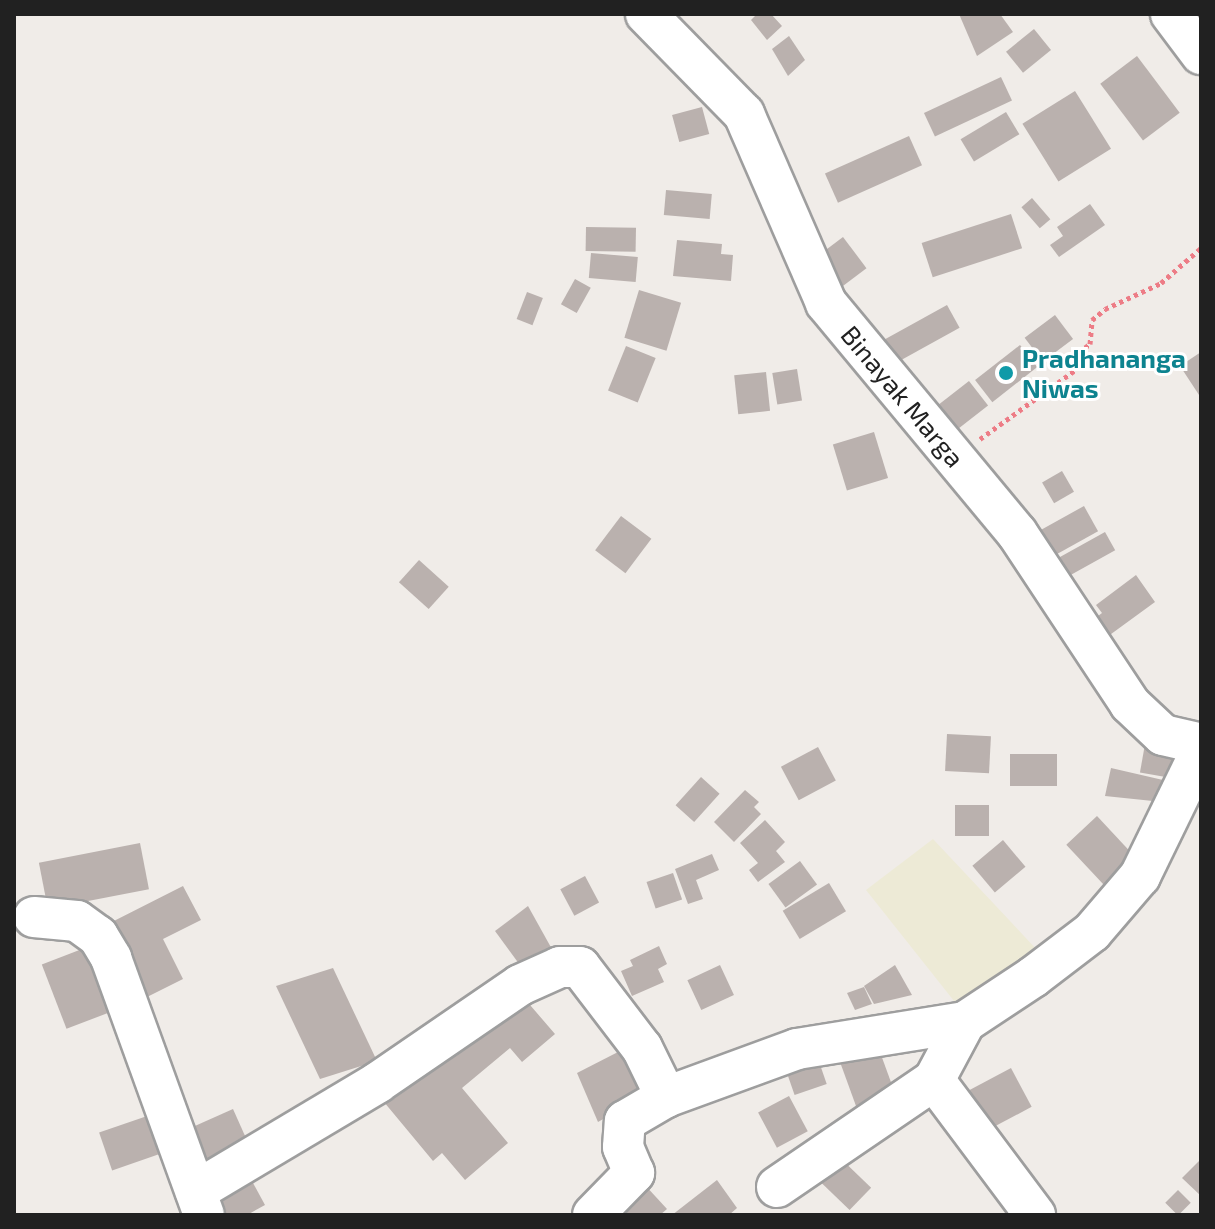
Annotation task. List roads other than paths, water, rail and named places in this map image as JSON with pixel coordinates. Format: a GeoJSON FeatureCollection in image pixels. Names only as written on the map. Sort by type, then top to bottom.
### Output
{"type":"FeatureCollection","features":[{"type":"Feature","properties":{"kind":"street","name":"Binayak Marga"},"geometry":{"type":"LineString","coordinates":[[646,14],[744,114],[826,303],[1017,533],[1130,704],[1163,735],[1201,744]]}},
{"type":"Feature","properties":{"kind":"street"},"geometry":{"type":"LineString","coordinates":[[1171,14],[1201,54]]}},
{"type":"Feature","properties":{"kind":"street"},"geometry":{"type":"LineString","coordinates":[[593,1215],[634,1173],[623,1147],[625,1121],[666,1097],[797,1049],[965,1022],[1033,977],[1102,921],[1140,876],[1201,751]]}},
{"type":"Feature","properties":{"kind":"street"},"geometry":{"type":"LineString","coordinates":[[34,917],[77,921],[98,936],[111,958],[200,1203],[520,985],[560,967],[580,967],[642,1048],[666,1097]]}},
{"type":"Feature","properties":{"kind":"street"},"geometry":{"type":"LineString","coordinates":[[777,1187],[934,1080],[965,1022]]}},
{"type":"Feature","properties":{"kind":"street"},"geometry":{"type":"LineString","coordinates":[[934,1080],[1035,1215]]}},
{"type":"Feature","properties":{"kind":"place","name":"Pradhananga Niwas"},"geometry":{"type":"Point","coordinates":[1006,373]}}]}
